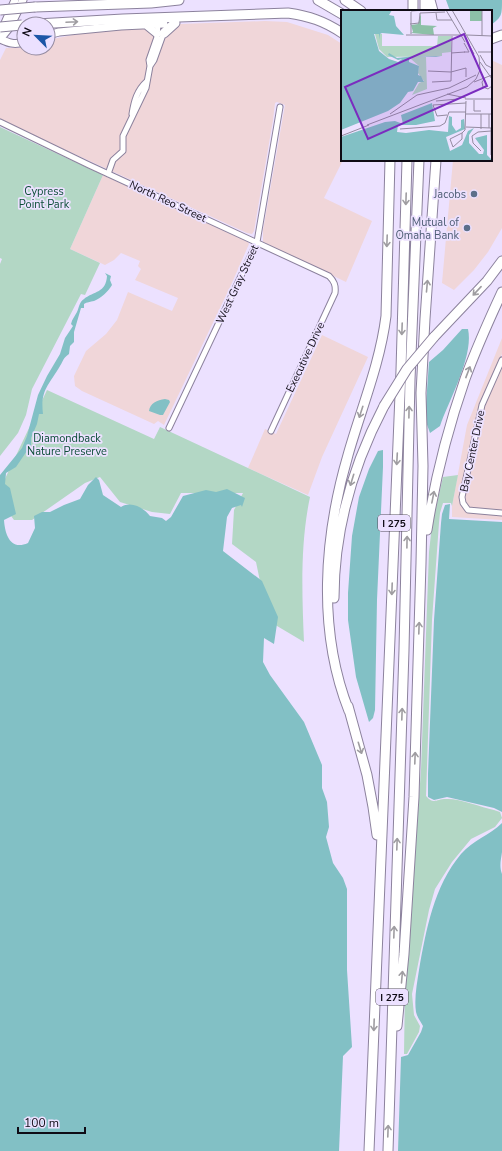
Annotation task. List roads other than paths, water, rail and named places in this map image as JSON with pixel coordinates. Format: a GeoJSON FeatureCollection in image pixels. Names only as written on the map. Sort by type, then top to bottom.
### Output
{"type":"FeatureCollection","features":[{"type":"Feature","properties":{"kind":"highway"},"geometry":{"type":"LineString","coordinates":[[0,10],[35,7],[151,3],[179,0]]}},
{"type":"Feature","properties":{"kind":"highway"},"geometry":{"type":"LineString","coordinates":[[318,0],[341,13]]}},
{"type":"Feature","properties":{"kind":"highway"},"geometry":{"type":"LineString","coordinates":[[345,0],[360,10]]}},
{"type":"Feature","properties":{"kind":"highway"},"geometry":{"type":"LineString","coordinates":[[430,0],[433,10]]}},
{"type":"Feature","properties":{"kind":"highway"},"geometry":{"type":"LineString","coordinates":[[56,23],[288,13],[306,15],[341,32]]}},
{"type":"Feature","properties":{"kind":"highway"},"geometry":{"type":"LineString","coordinates":[[161,24],[296,18],[319,23],[341,32]]}},
{"type":"Feature","properties":{"kind":"highway"},"geometry":{"type":"LineString","coordinates":[[161,34],[175,23]]}},
{"type":"Feature","properties":{"kind":"highway"},"geometry":{"type":"LineString","coordinates":[[0,27],[16,26]]}},
{"type":"Feature","properties":{"kind":"highway"},"geometry":{"type":"LineString","coordinates":[[492,39],[502,35]]}},
{"type":"Feature","properties":{"kind":"highway"},"geometry":{"type":"LineString","coordinates":[[349,711],[339,684],[330,636],[328,601],[329,556],[332,529],[341,481],[377,361],[386,316],[390,161]]}},
{"type":"Feature","properties":{"kind":"highway","name":"I 275"},"geometry":{"type":"LineString","coordinates":[[370,1151],[401,370],[407,161]]}},
{"type":"Feature","properties":{"kind":"highway","name":"I 275"},"geometry":{"type":"LineString","coordinates":[[388,1151],[404,650],[410,380],[419,161]]}},
{"type":"Feature","properties":{"kind":"highway"},"geometry":{"type":"LineString","coordinates":[[389,1111],[404,954],[414,797],[423,466],[421,393],[436,161]]}},
{"type":"Feature","properties":{"kind":"highway"},"geometry":{"type":"LineString","coordinates":[[380,885],[374,807],[364,763],[349,711],[338,659],[335,636],[334,596],[336,553],[345,503],[355,470],[372,429],[384,406],[407,369],[434,337],[487,281],[502,261]]}},
{"type":"Feature","properties":{"kind":"highway"},"geometry":{"type":"LineString","coordinates":[[421,563],[436,483],[450,424],[470,366],[502,292]]}},
{"type":"Feature","properties":{"kind":"street"},"geometry":{"type":"LineString","coordinates":[[0,39],[4,24],[15,0]]}},
{"type":"Feature","properties":{"kind":"street"},"geometry":{"type":"LineString","coordinates":[[0,39],[10,27],[23,0]]}},
{"type":"Feature","properties":{"kind":"street"},"geometry":{"type":"LineString","coordinates":[[146,24],[161,34]]}},
{"type":"Feature","properties":{"kind":"street"},"geometry":{"type":"LineString","coordinates":[[56,33],[121,26],[161,24],[161,34],[154,60],[150,66],[147,81],[141,86],[135,99],[130,121],[123,136],[123,151],[113,160],[108,174]]}},
{"type":"Feature","properties":{"kind":"street"},"geometry":{"type":"LineString","coordinates":[[0,39],[16,44]]}},
{"type":"Feature","properties":{"kind":"street","name":"West Gray Street"},"geometry":{"type":"LineString","coordinates":[[170,428],[257,242],[280,107]]}},
{"type":"Feature","properties":{"kind":"street","name":"North Reo Street"},"geometry":{"type":"LineString","coordinates":[[0,122],[108,174],[329,276],[334,282]]}},
{"type":"Feature","properties":{"kind":"street","name":"Executive Drive"},"geometry":{"type":"LineString","coordinates":[[271,431],[335,293],[334,282]]}},
{"type":"Feature","properties":{"kind":"street","name":"Bay Center Drive"},"geometry":{"type":"LineString","coordinates":[[502,360],[482,405],[462,497],[463,503],[468,510],[502,513]]}},
{"type":"Feature","properties":{"kind":"place","name":"Jacobs"},"geometry":{"type":"Point","coordinates":[474,194]}},
{"type":"Feature","properties":{"kind":"place","name":"Mutual of Omaha Bank"},"geometry":{"type":"Point","coordinates":[467,228]}},
{"type":"Feature","properties":{"kind":"park label","name":"Cypress Point Park"},"geometry":{"type":"Point","coordinates":[44,197]}},
{"type":"Feature","properties":{"kind":"park label","name":"Diamondback Nature Preserve"},"geometry":{"type":"Point","coordinates":[67,444]}}]}
